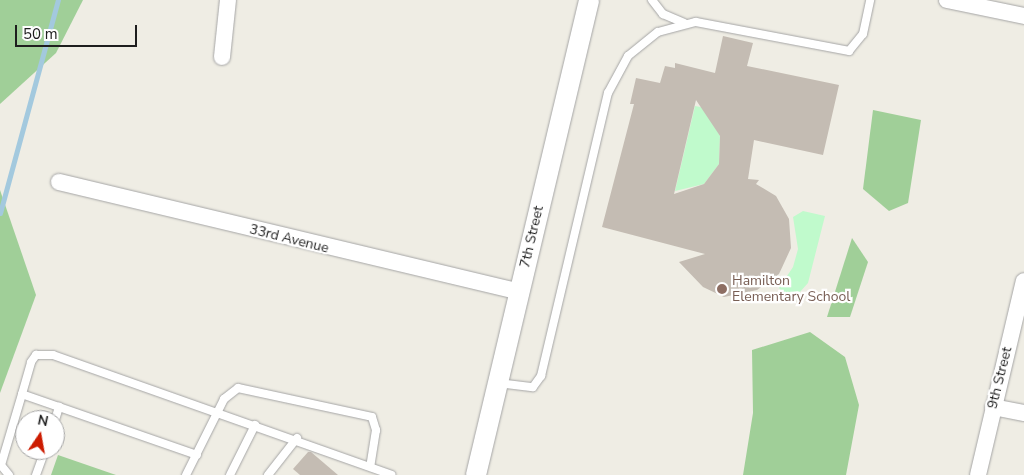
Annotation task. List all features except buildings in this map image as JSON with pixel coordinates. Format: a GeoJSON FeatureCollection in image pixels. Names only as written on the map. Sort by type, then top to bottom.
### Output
{"type":"FeatureCollection","features":[{"type":"Feature","properties":{"kind":"street"},"geometry":{"type":"LineString","coordinates":[[222,57],[228,0]]}},
{"type":"Feature","properties":{"kind":"street","name":"7th Street"},"geometry":{"type":"LineString","coordinates":[[476,475],[589,0]]}},
{"type":"Feature","properties":{"kind":"street"},"geometry":{"type":"LineString","coordinates":[[947,0],[1024,16]]}},
{"type":"Feature","properties":{"kind":"street","name":"33rd Avenue"},"geometry":{"type":"LineString","coordinates":[[60,182],[519,292]]}},
{"type":"Feature","properties":{"kind":"street","name":"9th Street"},"geometry":{"type":"LineString","coordinates":[[978,475],[1024,281]]}},
{"type":"Feature","properties":{"kind":"street"},"geometry":{"type":"LineString","coordinates":[[993,407],[1024,413]]}},
{"type":"Feature","properties":{"kind":"lane"},"geometry":{"type":"LineString","coordinates":[[652,0],[663,14],[685,24]]}},
{"type":"Feature","properties":{"kind":"lane"},"geometry":{"type":"LineString","coordinates":[[498,383],[533,386],[541,376],[616,72],[641,42],[685,24],[718,24],[835,51],[849,50],[858,44],[870,0]]}},
{"type":"Feature","properties":{"kind":"lane"},"geometry":{"type":"LineString","coordinates":[[10,475],[1,465],[30,362],[36,355],[53,355],[297,438],[391,475]]}},
{"type":"Feature","properties":{"kind":"lane"},"geometry":{"type":"LineString","coordinates":[[186,475],[230,391],[247,388],[372,417],[376,430],[370,466]]}},
{"type":"Feature","properties":{"kind":"lane"},"geometry":{"type":"LineString","coordinates":[[22,394],[197,455]]}},
{"type":"Feature","properties":{"kind":"lane"},"geometry":{"type":"LineString","coordinates":[[230,475],[255,425]]}},
{"type":"Feature","properties":{"kind":"lane"},"geometry":{"type":"LineString","coordinates":[[268,475],[297,438]]}},
{"type":"Feature","properties":{"kind":"lane"},"geometry":{"type":"LineString","coordinates":[[36,475],[41,460]]}},
{"type":"Feature","properties":{"kind":"green space"},"geometry":{"type":"Polygon","coordinates":[[[0,0],[83,0],[56,53],[0,104],[0,0]]]}},
{"type":"Feature","properties":{"kind":"green space"},"geometry":{"type":"Polygon","coordinates":[[[695,106],[706,108],[720,136],[719,164],[704,184],[675,191],[695,106]]]}},
{"type":"Feature","properties":{"kind":"green space"},"geometry":{"type":"Polygon","coordinates":[[[873,110],[921,120],[908,203],[889,211],[863,189],[873,110]]]}},
{"type":"Feature","properties":{"kind":"green space"},"geometry":{"type":"Polygon","coordinates":[[[0,190],[36,295],[0,393],[0,190]]]}},
{"type":"Feature","properties":{"kind":"green space"},"geometry":{"type":"Polygon","coordinates":[[[803,211],[825,216],[808,283],[791,302],[779,288],[793,267],[798,249],[793,217],[803,211]]]}},
{"type":"Feature","properties":{"kind":"green space"},"geometry":{"type":"Polygon","coordinates":[[[852,238],[868,262],[850,317],[827,317],[852,238]]]}},
{"type":"Feature","properties":{"kind":"green space"},"geometry":{"type":"Polygon","coordinates":[[[810,332],[845,357],[859,405],[846,475],[743,475],[753,413],[752,350],[810,332]]]}},
{"type":"Feature","properties":{"kind":"green space"},"geometry":{"type":"Polygon","coordinates":[[[65,457],[116,475],[51,475],[56,460],[65,460],[65,457]]]}},
{"type":"Feature","properties":{"kind":"waterway"},"geometry":{"type":"LineString","coordinates":[[0,213],[58,0]]}},
{"type":"Feature","properties":{"kind":"place","name":"Hamilton Elementary School"},"geometry":{"type":"Point","coordinates":[722,289]}}]}
